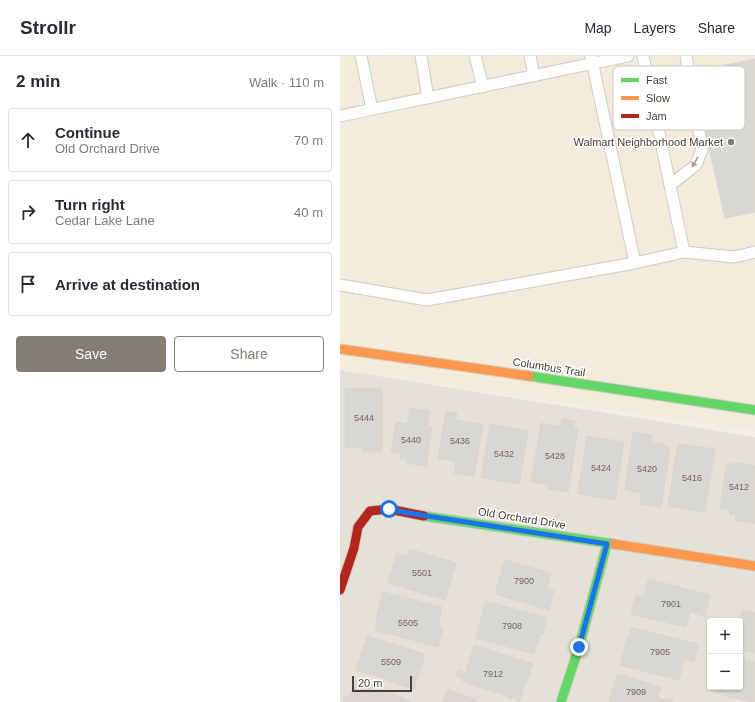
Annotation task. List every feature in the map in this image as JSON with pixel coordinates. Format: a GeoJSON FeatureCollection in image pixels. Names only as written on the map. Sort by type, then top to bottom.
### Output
{"type":"FeatureCollection","features":[{"type":"Feature","properties":{"kind":"street","name":"Columbus Trail"},"geometry":{"type":"LineString","coordinates":[[340,349],[755,410]]}},
{"type":"Feature","properties":{"kind":"street","name":"Old Orchard Drive"},"geometry":{"type":"LineString","coordinates":[[340,590],[354,548],[358,527],[370,511],[389,509],[755,566]]}},
{"type":"Feature","properties":{"kind":"street"},"geometry":{"type":"LineString","coordinates":[[561,702],[579,647],[607,544]]}},
{"type":"Feature","properties":{"kind":"lane"},"geometry":{"type":"LineString","coordinates":[[361,56],[372,109]]}},
{"type":"Feature","properties":{"kind":"lane"},"geometry":{"type":"LineString","coordinates":[[421,56],[428,98]]}},
{"type":"Feature","properties":{"kind":"lane"},"geometry":{"type":"LineString","coordinates":[[476,56],[482,86]]}},
{"type":"Feature","properties":{"kind":"lane"},"geometry":{"type":"LineString","coordinates":[[530,56],[534,76]]}},
{"type":"Feature","properties":{"kind":"lane"},"geometry":{"type":"LineString","coordinates":[[340,116],[534,76],[592,60],[628,56]]}},
{"type":"Feature","properties":{"kind":"lane"},"geometry":{"type":"LineString","coordinates":[[644,56],[646,66]]}},
{"type":"Feature","properties":{"kind":"lane"},"geometry":{"type":"LineString","coordinates":[[686,56],[688,66]]}},
{"type":"Feature","properties":{"kind":"lane"},"geometry":{"type":"LineString","coordinates":[[592,60],[635,263]]}},
{"type":"Feature","properties":{"kind":"lane"},"geometry":{"type":"LineString","coordinates":[[659,130],[684,252]]}},
{"type":"Feature","properties":{"kind":"lane"},"geometry":{"type":"LineString","coordinates":[[670,185],[696,165],[702,149],[699,130]]}},
{"type":"Feature","properties":{"kind":"lane"},"geometry":{"type":"LineString","coordinates":[[340,285],[427,300],[635,263],[684,252],[734,257],[755,252]]}},
{"type":"Feature","properties":{"kind":"shaded area"},"geometry":{"type":"Polygon","coordinates":[[[340,56],[755,56],[755,431],[340,370],[340,56]]]}},
{"type":"Feature","properties":{"kind":"shaded area"},"geometry":{"type":"Polygon","coordinates":[[[340,370],[755,437],[755,702],[340,702],[340,370]]]}},
{"type":"Feature","properties":{"kind":"building"},"geometry":{"type":"Polygon","coordinates":[[[755,59],[755,212],[725,218],[705,130],[745,130],[745,66],[721,66],[755,59]]]}},
{"type":"Feature","properties":{"kind":"building"},"geometry":{"type":"Polygon","coordinates":[[[345,388],[382,388],[382,452],[362,452],[363,447],[345,447],[345,388]]]}},
{"type":"Feature","properties":{"kind":"building"},"geometry":{"type":"Polygon","coordinates":[[[410,408],[430,411],[427,427],[432,427],[426,466],[406,463],[407,459],[400,458],[401,454],[391,452],[396,422],[407,424],[410,408]]]}},
{"type":"Feature","properties":{"kind":"building"},"geometry":{"type":"Polygon","coordinates":[[[446,411],[457,413],[456,420],[483,425],[474,477],[454,473],[456,461],[438,458],[446,411]]]}},
{"type":"Feature","properties":{"kind":"building"},"geometry":{"type":"Polygon","coordinates":[[[562,419],[575,421],[573,428],[578,429],[568,492],[548,489],[549,485],[531,482],[541,423],[561,427],[562,419]]]}},
{"type":"Feature","properties":{"kind":"building"},"geometry":{"type":"Polygon","coordinates":[[[490,424],[528,431],[519,484],[481,478],[490,424]]]}},
{"type":"Feature","properties":{"kind":"building"},"geometry":{"type":"Polygon","coordinates":[[[633,432],[652,435],[651,443],[663,444],[663,446],[670,448],[661,507],[640,504],[642,493],[625,490],[633,432]]]}},
{"type":"Feature","properties":{"kind":"building"},"geometry":{"type":"Polygon","coordinates":[[[587,436],[624,442],[615,500],[578,494],[587,436]]]}},
{"type":"Feature","properties":{"kind":"building"},"geometry":{"type":"Polygon","coordinates":[[[678,444],[715,449],[705,512],[668,506],[678,444]]]}},
{"type":"Feature","properties":{"kind":"building"},"geometry":{"type":"Polygon","coordinates":[[[727,463],[755,466],[755,524],[735,520],[736,515],[729,514],[729,510],[720,508],[727,463]]]}},
{"type":"Feature","properties":{"kind":"building"},"geometry":{"type":"Polygon","coordinates":[[[410,549],[456,563],[445,600],[388,583],[397,553],[407,556],[410,549]]]}},
{"type":"Feature","properties":{"kind":"building"},"geometry":{"type":"Polygon","coordinates":[[[505,560],[551,573],[547,588],[554,591],[549,610],[495,594],[505,560]]]}},
{"type":"Feature","properties":{"kind":"building"},"geometry":{"type":"Polygon","coordinates":[[[648,579],[710,595],[705,616],[690,612],[686,627],[631,614],[636,595],[644,597],[648,579]]]}},
{"type":"Feature","properties":{"kind":"building"},"geometry":{"type":"Polygon","coordinates":[[[383,592],[442,607],[438,626],[443,628],[438,647],[375,630],[378,619],[376,619],[383,592]]]}},
{"type":"Feature","properties":{"kind":"building"},"geometry":{"type":"Polygon","coordinates":[[[486,601],[547,618],[543,634],[540,634],[534,654],[476,638],[486,601]]]}},
{"type":"Feature","properties":{"kind":"building"},"geometry":{"type":"Polygon","coordinates":[[[742,610],[755,613],[755,653],[743,650],[743,618],[740,618],[742,610]]]}},
{"type":"Feature","properties":{"kind":"building"},"geometry":{"type":"Polygon","coordinates":[[[631,627],[698,644],[694,662],[684,659],[679,680],[620,665],[631,627]]]}},
{"type":"Feature","properties":{"kind":"building"},"geometry":{"type":"Polygon","coordinates":[[[367,636],[425,654],[414,689],[356,670],[367,636]]]}},
{"type":"Feature","properties":{"kind":"building"},"geometry":{"type":"Polygon","coordinates":[[[474,645],[533,664],[520,700],[463,682],[463,679],[456,676],[458,670],[466,673],[474,645]]]}},
{"type":"Feature","properties":{"kind":"building"},"geometry":{"type":"Polygon","coordinates":[[[743,659],[755,662],[755,702],[717,693],[718,690],[743,690],[743,659]]]}},
{"type":"Feature","properties":{"kind":"building"},"geometry":{"type":"Polygon","coordinates":[[[617,674],[661,687],[658,697],[673,701],[609,702],[617,674]]]}},
{"type":"Feature","properties":{"kind":"building"},"geometry":{"type":"Polygon","coordinates":[[[356,680],[410,700],[410,702],[343,702],[345,696],[349,698],[356,680]]]}},
{"type":"Feature","properties":{"kind":"building"},"geometry":{"type":"Polygon","coordinates":[[[448,689],[481,702],[443,702],[448,689]]]}},
{"type":"Feature","properties":{"kind":"traffic: fast"},"geometry":{"type":"LineString","coordinates":[[529,376],[755,410]]}},
{"type":"Feature","properties":{"kind":"traffic: fast"},"geometry":{"type":"LineString","coordinates":[[424,516],[614,544]]}},
{"type":"Feature","properties":{"kind":"traffic: fast"},"geometry":{"type":"LineString","coordinates":[[561,702],[579,647],[607,544]]}},
{"type":"Feature","properties":{"kind":"traffic: slow"},"geometry":{"type":"LineString","coordinates":[[340,349],[529,376]]}},
{"type":"Feature","properties":{"kind":"traffic: slow"},"geometry":{"type":"LineString","coordinates":[[614,544],[755,566]]}},
{"type":"Feature","properties":{"kind":"traffic: jam"},"geometry":{"type":"LineString","coordinates":[[340,590],[354,548],[358,527],[370,511],[389,509],[424,516]]}},
{"type":"Feature","properties":{"kind":"place","name":"Walmart Neighborhood Market"},"geometry":{"type":"Point","coordinates":[731,142]}},
{"type":"Feature","properties":{"kind":"route"},"geometry":{"type":"LineString","coordinates":[[389,509],[607,544],[579,647]]}}]}
